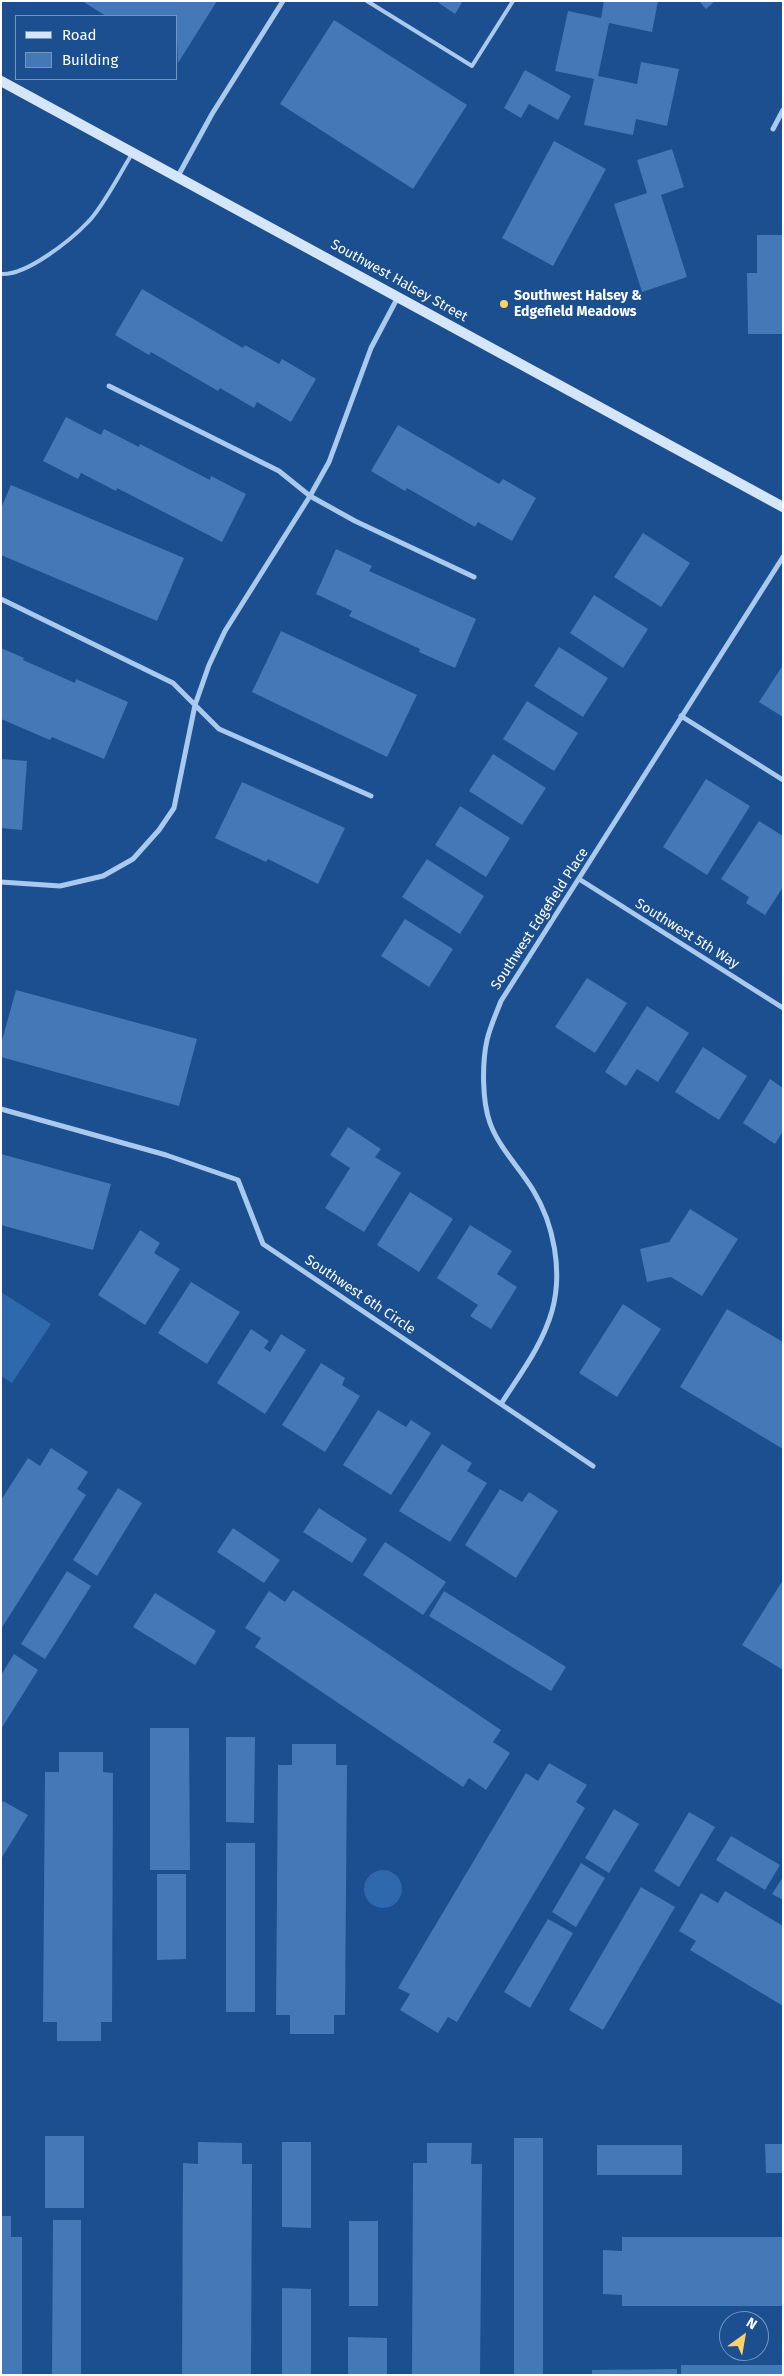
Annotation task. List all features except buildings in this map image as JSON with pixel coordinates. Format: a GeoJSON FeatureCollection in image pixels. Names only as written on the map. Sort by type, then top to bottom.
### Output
{"type":"FeatureCollection","features":[{"type":"Feature","properties":{"kind":"street"},"geometry":{"type":"LineString","coordinates":[[178,176],[212,114],[283,1]]}},
{"type":"Feature","properties":{"kind":"street","name":"Southwest Halsey Street"},"geometry":{"type":"LineString","coordinates":[[1,80],[783,507]]}},
{"type":"Feature","properties":{"kind":"street"},"geometry":{"type":"LineString","coordinates":[[772,129],[783,110]]}},
{"type":"Feature","properties":{"kind":"street"},"geometry":{"type":"LineString","coordinates":[[1,882],[60,886],[103,876],[133,858],[159,830],[174,808],[195,705],[210,665],[225,631],[310,496],[329,462],[371,348],[398,296]]}},
{"type":"Feature","properties":{"kind":"street"},"geometry":{"type":"LineString","coordinates":[[108,386],[279,471],[310,496],[355,521],[474,577]]}},
{"type":"Feature","properties":{"kind":"street","name":"Southwest Edgefield Place"},"geometry":{"type":"LineString","coordinates":[[501,1404],[539,1346],[552,1310],[557,1272],[549,1223],[534,1190],[508,1156],[490,1123],[483,1081],[487,1040],[501,1001],[783,556]]}},
{"type":"Feature","properties":{"kind":"street"},"geometry":{"type":"LineString","coordinates":[[1,599],[174,683],[218,729],[371,796]]}},
{"type":"Feature","properties":{"kind":"street"},"geometry":{"type":"LineString","coordinates":[[682,716],[783,780]]}},
{"type":"Feature","properties":{"kind":"street","name":"Southwest 5th Way"},"geometry":{"type":"LineString","coordinates":[[579,879],[783,1008]]}},
{"type":"Feature","properties":{"kind":"street","name":"Southwest 6th Circle"},"geometry":{"type":"LineString","coordinates":[[1,1109],[166,1155],[238,1180],[264,1244],[593,1466]]}},
{"type":"Feature","properties":{"kind":"lane"},"geometry":{"type":"LineString","coordinates":[[367,1],[472,66],[514,1]]}},
{"type":"Feature","properties":{"kind":"lane"},"geometry":{"type":"LineString","coordinates":[[1,274],[10,275],[49,254],[89,221],[134,152]]}},
{"type":"Feature","properties":{"kind":"shaded area"},"geometry":{"type":"Polygon","coordinates":[[[1,1292],[51,1324],[12,1383],[1,1376],[1,1292]]]}},
{"type":"Feature","properties":{"kind":"shaded area"},"geometry":{"type":"Polygon","coordinates":[[[383,1870],[396,1876],[402,1889],[396,1902],[383,1908],[370,1902],[364,1889],[370,1876],[383,1870]]]}},
{"type":"Feature","properties":{"kind":"place","name":"Southwest Halsey & Edgefield Meadows"},"geometry":{"type":"Point","coordinates":[504,304]}}]}
